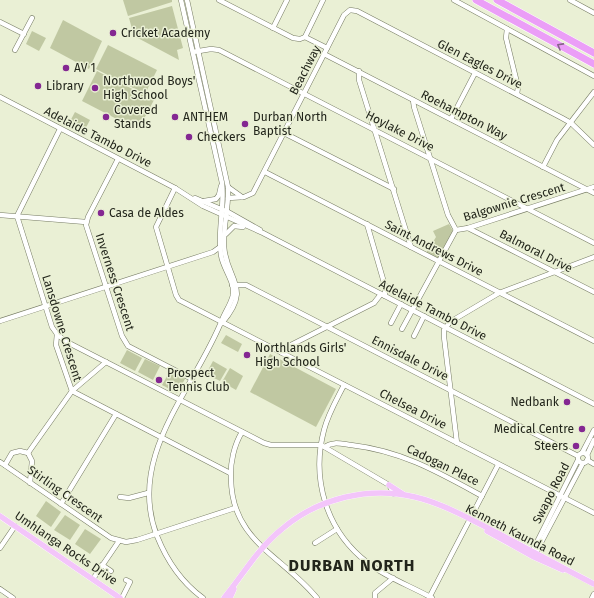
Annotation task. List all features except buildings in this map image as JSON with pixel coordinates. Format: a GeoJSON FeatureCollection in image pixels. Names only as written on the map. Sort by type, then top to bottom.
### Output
{"type":"FeatureCollection","features":[{"type":"Feature","properties":{"kind":"highway"},"geometry":{"type":"LineString","coordinates":[[476,0],[594,64]]}},
{"type":"Feature","properties":{"kind":"highway"},"geometry":{"type":"LineString","coordinates":[[497,0],[594,53]]}},
{"type":"Feature","properties":{"kind":"main road"},"geometry":{"type":"LineString","coordinates":[[389,485],[404,495]]}},
{"type":"Feature","properties":{"kind":"main road","name":"Kenneth Kaunda Road"},"geometry":{"type":"LineString","coordinates":[[224,598],[262,548],[291,522],[325,504],[360,494],[394,494],[423,499],[470,520],[533,554],[594,584]]}},
{"type":"Feature","properties":{"kind":"main road","name":"Umhlanga Rocks Drive"},"geometry":{"type":"LineString","coordinates":[[0,516],[121,598]]}},
{"type":"Feature","properties":{"kind":"main road","name":"Kenneth Kaunda Road"},"geometry":{"type":"LineString","coordinates":[[230,598],[238,581]]}},
{"type":"Feature","properties":{"kind":"street"},"geometry":{"type":"LineString","coordinates":[[182,0],[220,164],[225,214],[226,258],[234,284],[236,299],[222,322],[162,438],[152,462],[148,493],[150,512],[163,550],[175,570],[190,587],[203,598]]}},
{"type":"Feature","properties":{"kind":"street"},"geometry":{"type":"LineString","coordinates":[[187,0],[195,52]]}},
{"type":"Feature","properties":{"kind":"street"},"geometry":{"type":"LineString","coordinates":[[219,0],[296,39],[304,37],[328,48]]}},
{"type":"Feature","properties":{"kind":"street"},"geometry":{"type":"LineString","coordinates":[[273,28],[287,0]]}},
{"type":"Feature","properties":{"kind":"street"},"geometry":{"type":"LineString","coordinates":[[304,37],[323,0]]}},
{"type":"Feature","properties":{"kind":"street"},"geometry":{"type":"LineString","coordinates":[[454,0],[594,76]]}},
{"type":"Feature","properties":{"kind":"street"},"geometry":{"type":"LineString","coordinates":[[570,0],[594,12]]}},
{"type":"Feature","properties":{"kind":"street","name":"Beachway"},"geometry":{"type":"LineString","coordinates":[[242,197],[253,193],[344,15],[350,10]]}},
{"type":"Feature","properties":{"kind":"street","name":"Glen Eagles Drive"},"geometry":{"type":"LineString","coordinates":[[350,10],[357,11],[571,123],[594,145]]}},
{"type":"Feature","properties":{"kind":"street"},"geometry":{"type":"LineString","coordinates":[[16,50],[32,18]]}},
{"type":"Feature","properties":{"kind":"street"},"geometry":{"type":"LineString","coordinates":[[0,22],[24,34]]}},
{"type":"Feature","properties":{"kind":"street"},"geometry":{"type":"LineString","coordinates":[[507,29],[506,38],[518,87],[517,94]]}},
{"type":"Feature","properties":{"kind":"street","name":"Hoylake Drive"},"geometry":{"type":"LineString","coordinates":[[195,52],[211,49],[219,50],[594,243]]}},
{"type":"Feature","properties":{"kind":"street","name":"Roehampton Way"},"geometry":{"type":"LineString","coordinates":[[324,54],[594,193]]}},
{"type":"Feature","properties":{"kind":"street"},"geometry":{"type":"LineString","coordinates":[[358,71],[359,80],[374,130],[394,189],[411,247]]}},
{"type":"Feature","properties":{"kind":"street"},"geometry":{"type":"LineString","coordinates":[[451,119],[475,73]]}},
{"type":"Feature","properties":{"kind":"street"},"geometry":{"type":"LineString","coordinates":[[543,167],[556,143],[594,92]]}},
{"type":"Feature","properties":{"kind":"street","name":"Adelaide Tambo Drive"},"geometry":{"type":"LineString","coordinates":[[0,97],[175,188],[199,204],[254,226],[263,233]]}},
{"type":"Feature","properties":{"kind":"street","name":"Balgownie Crescent"},"geometry":{"type":"LineString","coordinates":[[414,100],[414,107],[450,220],[456,230],[468,228],[594,187]]}},
{"type":"Feature","properties":{"kind":"street"},"geometry":{"type":"LineString","coordinates":[[17,216],[60,129]]}},
{"type":"Feature","properties":{"kind":"street"},"geometry":{"type":"LineString","coordinates":[[284,133],[394,189]]}},
{"type":"Feature","properties":{"kind":"street","name":"Inverness Crescent"},"geometry":{"type":"LineString","coordinates":[[118,159],[86,222],[106,286],[126,344],[192,379]]}},
{"type":"Feature","properties":{"kind":"street"},"geometry":{"type":"LineString","coordinates":[[220,164],[228,187],[228,198],[220,254],[234,284]]}},
{"type":"Feature","properties":{"kind":"street","name":"Saint Andrews Drive"},"geometry":{"type":"LineString","coordinates":[[264,172],[594,341]]}},
{"type":"Feature","properties":{"kind":"street"},"geometry":{"type":"LineString","coordinates":[[202,201],[216,199],[219,195],[222,183]]}},
{"type":"Feature","properties":{"kind":"street"},"geometry":{"type":"LineString","coordinates":[[228,187],[242,197]]}},
{"type":"Feature","properties":{"kind":"street","name":"Chelsea Drive"},"geometry":{"type":"LineString","coordinates":[[175,188],[156,227],[179,300],[594,513]]}},
{"type":"Feature","properties":{"kind":"street","name":"Adelaide Tambo Drive"},"geometry":{"type":"LineString","coordinates":[[187,195],[202,201],[252,229],[263,233],[594,404]]}},
{"type":"Feature","properties":{"kind":"street"},"geometry":{"type":"LineString","coordinates":[[228,198],[242,197]]}},
{"type":"Feature","properties":{"kind":"street"},"geometry":{"type":"LineString","coordinates":[[0,215],[86,222]]}},
{"type":"Feature","properties":{"kind":"street","name":"Lansdowne Crescent"},"geometry":{"type":"LineString","coordinates":[[17,216],[45,306],[56,334],[56,345],[72,391],[230,472]]}},
{"type":"Feature","properties":{"kind":"street"},"geometry":{"type":"LineString","coordinates":[[282,353],[287,347],[374,303],[383,295],[385,286],[367,224]]}},
{"type":"Feature","properties":{"kind":"street"},"geometry":{"type":"LineString","coordinates":[[225,235],[234,226],[252,229]]}},
{"type":"Feature","properties":{"kind":"street","name":"Balmoral Drive"},"geometry":{"type":"LineString","coordinates":[[468,228],[594,292]]}},
{"type":"Feature","properties":{"kind":"street"},"geometry":{"type":"LineString","coordinates":[[402,329],[456,230]]}},
{"type":"Feature","properties":{"kind":"street"},"geometry":{"type":"LineString","coordinates":[[0,321],[212,252],[220,247]]}},
{"type":"Feature","properties":{"kind":"street"},"geometry":{"type":"LineString","coordinates":[[212,252],[220,254]]}},
{"type":"Feature","properties":{"kind":"street"},"geometry":{"type":"LineString","coordinates":[[457,443],[444,337],[445,327],[450,322],[499,293],[594,257]]}},
{"type":"Feature","properties":{"kind":"street","name":"Ennisdale Drive"},"geometry":{"type":"LineString","coordinates":[[234,284],[246,285],[594,464]]}},
{"type":"Feature","properties":{"kind":"street"},"geometry":{"type":"LineString","coordinates":[[391,323],[401,304]]}},
{"type":"Feature","properties":{"kind":"street"},"geometry":{"type":"LineString","coordinates":[[414,336],[424,316]]}},
{"type":"Feature","properties":{"kind":"street","name":"Cadogan Place"},"geometry":{"type":"LineString","coordinates":[[56,334],[64,340],[106,362],[242,432],[271,445],[323,446],[332,443],[372,448],[400,455],[482,496]]}},
{"type":"Feature","properties":{"kind":"street"},"geometry":{"type":"LineString","coordinates":[[28,453],[72,391],[106,362]]}},
{"type":"Feature","properties":{"kind":"street"},"geometry":{"type":"LineString","coordinates":[[344,385],[326,424],[318,472],[325,504],[337,529],[351,548],[367,563],[430,598],[498,465]]}},
{"type":"Feature","properties":{"kind":"street"},"geometry":{"type":"LineString","coordinates":[[60,504],[116,414]]}},
{"type":"Feature","properties":{"kind":"street","name":"Swapo Road"},"geometry":{"type":"LineString","coordinates":[[583,458],[594,430]]}},
{"type":"Feature","properties":{"kind":"street"},"geometry":{"type":"LineString","coordinates":[[242,432],[235,447],[230,472],[235,508],[245,527],[262,548],[306,585],[317,598]]}},
{"type":"Feature","properties":{"kind":"street","name":"Swapo Road"},"geometry":{"type":"LineString","coordinates":[[533,554],[562,497],[594,440]]}},
{"type":"Feature","properties":{"kind":"street"},"geometry":{"type":"LineString","coordinates":[[323,446],[389,485],[394,494]]}},
{"type":"Feature","properties":{"kind":"street"},"geometry":{"type":"LineString","coordinates":[[2,463],[12,453],[20,451],[28,453],[32,461],[30,483]]}},
{"type":"Feature","properties":{"kind":"street","name":"Stirling Crescent"},"geometry":{"type":"LineString","coordinates":[[2,463],[60,504],[119,541]]}},
{"type":"Feature","properties":{"kind":"street"},"geometry":{"type":"LineString","coordinates":[[120,496],[129,498],[148,493]]}},
{"type":"Feature","properties":{"kind":"street"},"geometry":{"type":"LineString","coordinates":[[93,579],[119,541],[132,541],[156,532],[235,508]]}},
{"type":"Feature","properties":{"kind":"street"},"geometry":{"type":"LineString","coordinates":[[0,548],[15,526]]}},
{"type":"Feature","properties":{"kind":"street"},"geometry":{"type":"LineString","coordinates":[[315,543],[337,529]]}},
{"type":"Feature","properties":{"kind":"street"},"geometry":{"type":"LineString","coordinates":[[102,565],[112,571]]}},
{"type":"Feature","properties":{"kind":"street"},"geometry":{"type":"LineString","coordinates":[[375,598],[375,593],[393,578]]}},
{"type":"Feature","properties":{"kind":"street"},"geometry":{"type":"LineString","coordinates":[[121,598],[130,582],[126,580]]}},
{"type":"Feature","properties":{"kind":"street"},"geometry":{"type":"LineString","coordinates":[[0,589],[13,598]]}},
{"type":"Feature","properties":{"kind":"street"},"geometry":{"type":"LineString","coordinates":[[592,598],[594,594]]}},
{"type":"Feature","properties":{"kind":"green space"},"geometry":{"type":"Polygon","coordinates":[[[123,0],[172,0],[172,2],[128,16],[123,0]]]}},
{"type":"Feature","properties":{"kind":"green space"},"geometry":{"type":"Polygon","coordinates":[[[172,6],[183,48],[177,50],[179,60],[134,36],[129,18],[172,6]]]}},
{"type":"Feature","properties":{"kind":"green space"},"geometry":{"type":"Polygon","coordinates":[[[63,20],[102,41],[89,69],[50,48],[63,20]]]}},
{"type":"Feature","properties":{"kind":"green space"},"geometry":{"type":"Polygon","coordinates":[[[32,31],[46,38],[39,51],[26,44],[32,31]]]}},
{"type":"Feature","properties":{"kind":"green space"},"geometry":{"type":"Polygon","coordinates":[[[108,45],[157,70],[145,94],[96,69],[108,45]]]}},
{"type":"Feature","properties":{"kind":"green space"},"geometry":{"type":"Polygon","coordinates":[[[97,71],[154,100],[138,130],[82,101],[97,71]]]}},
{"type":"Feature","properties":{"kind":"green space"},"geometry":{"type":"Polygon","coordinates":[[[75,112],[90,120],[83,133],[68,125],[75,112]]]}},
{"type":"Feature","properties":{"kind":"green space"},"geometry":{"type":"Polygon","coordinates":[[[449,224],[453,231],[438,259],[426,253],[436,237],[433,231],[449,224]]]}},
{"type":"Feature","properties":{"kind":"green space"},"geometry":{"type":"Polygon","coordinates":[[[226,335],[242,344],[238,352],[221,343],[226,335]]]}},
{"type":"Feature","properties":{"kind":"green space"},"geometry":{"type":"Polygon","coordinates":[[[127,350],[142,358],[135,371],[120,363],[127,350]]]}},
{"type":"Feature","properties":{"kind":"green space"},"geometry":{"type":"Polygon","coordinates":[[[270,354],[336,389],[316,427],[250,392],[270,354]]]}},
{"type":"Feature","properties":{"kind":"green space"},"geometry":{"type":"Polygon","coordinates":[[[145,359],[160,366],[153,380],[138,372],[145,359]]]}},
{"type":"Feature","properties":{"kind":"green space"},"geometry":{"type":"Polygon","coordinates":[[[213,361],[227,369],[220,381],[206,374],[213,361]]]}},
{"type":"Feature","properties":{"kind":"green space"},"geometry":{"type":"Polygon","coordinates":[[[230,368],[243,376],[236,390],[222,382],[230,368]]]}},
{"type":"Feature","properties":{"kind":"green space"},"geometry":{"type":"Polygon","coordinates":[[[170,371],[185,379],[177,393],[162,385],[170,371]]]}},
{"type":"Feature","properties":{"kind":"green space"},"geometry":{"type":"Polygon","coordinates":[[[46,501],[61,512],[51,527],[36,516],[46,501]]]}},
{"type":"Feature","properties":{"kind":"green space"},"geometry":{"type":"Polygon","coordinates":[[[65,515],[80,525],[70,540],[54,530],[65,515]]]}},
{"type":"Feature","properties":{"kind":"green space"},"geometry":{"type":"Polygon","coordinates":[[[85,529],[101,539],[90,554],[75,544],[85,529]]]}},
{"type":"Feature","properties":{"kind":"place","name":"Cricket Academy"},"geometry":{"type":"Point","coordinates":[113,33]}},
{"type":"Feature","properties":{"kind":"place","name":"AV 1"},"geometry":{"type":"Point","coordinates":[66,68]}},
{"type":"Feature","properties":{"kind":"place","name":"Library"},"geometry":{"type":"Point","coordinates":[38,86]}},
{"type":"Feature","properties":{"kind":"place","name":"Northwood Boys' High School"},"geometry":{"type":"Point","coordinates":[95,88]}},
{"type":"Feature","properties":{"kind":"place","name":"Covered Stands"},"geometry":{"type":"Point","coordinates":[106,117]}},
{"type":"Feature","properties":{"kind":"place","name":"ANTHEM"},"geometry":{"type":"Point","coordinates":[175,117]}},
{"type":"Feature","properties":{"kind":"place","name":"Durban North Baptist"},"geometry":{"type":"Point","coordinates":[245,124]}},
{"type":"Feature","properties":{"kind":"place","name":"Checkers"},"geometry":{"type":"Point","coordinates":[189,137]}},
{"type":"Feature","properties":{"kind":"place","name":"Casa de Aldes"},"geometry":{"type":"Point","coordinates":[101,213]}},
{"type":"Feature","properties":{"kind":"place","name":"Northlands Girls' High School"},"geometry":{"type":"Point","coordinates":[247,355]}},
{"type":"Feature","properties":{"kind":"place","name":"Prospect Tennis Club"},"geometry":{"type":"Point","coordinates":[159,380]}},
{"type":"Feature","properties":{"kind":"place","name":"Nedbank"},"geometry":{"type":"Point","coordinates":[567,402]}},
{"type":"Feature","properties":{"kind":"place","name":"Medical Centre"},"geometry":{"type":"Point","coordinates":[582,429]}},
{"type":"Feature","properties":{"kind":"place","name":"Steers"},"geometry":{"type":"Point","coordinates":[576,446]}},
{"type":"Feature","properties":{"kind":"district","name":"DURBAN NORTH"},"geometry":{"type":"Point","coordinates":[352,565]}}]}
